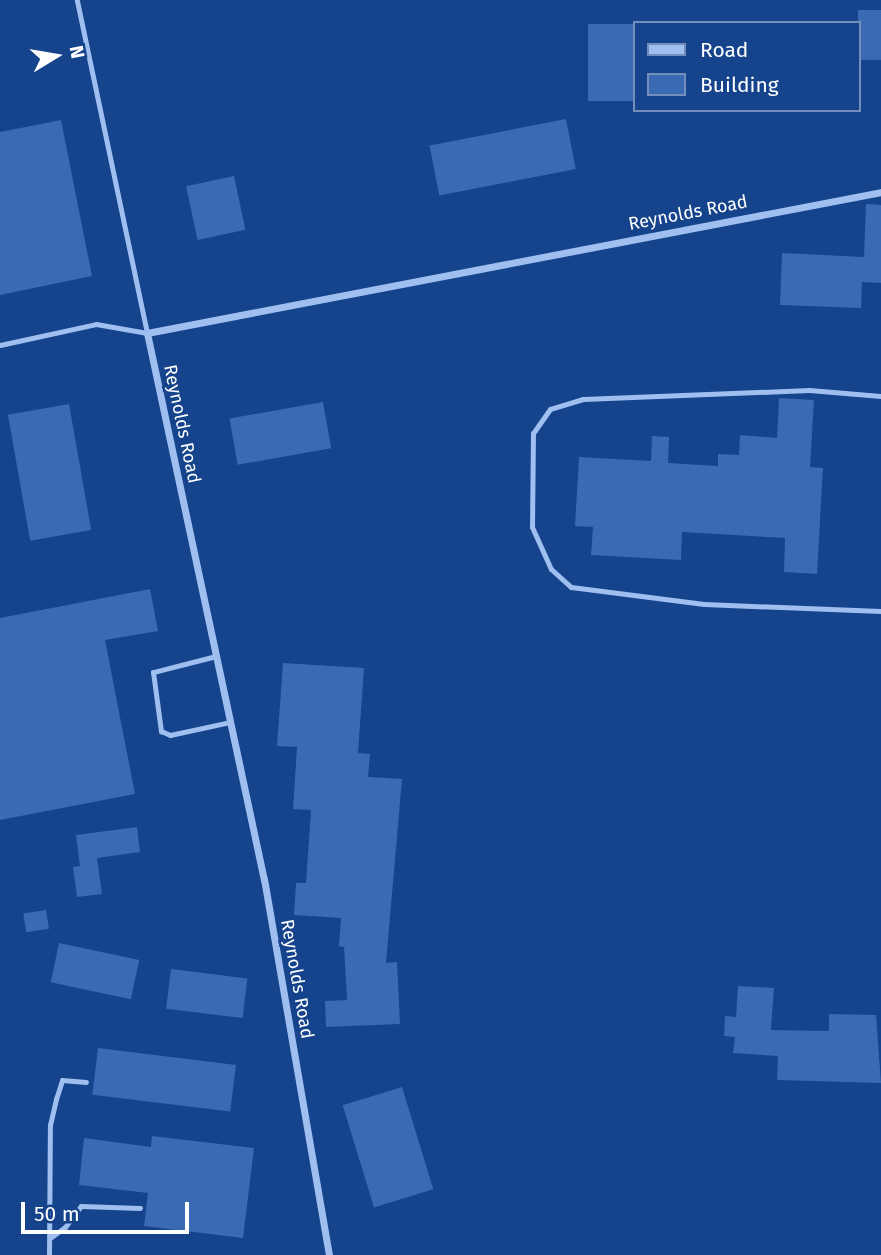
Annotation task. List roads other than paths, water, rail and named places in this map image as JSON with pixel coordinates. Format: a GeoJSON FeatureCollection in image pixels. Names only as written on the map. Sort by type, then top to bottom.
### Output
{"type":"FeatureCollection","features":[{"type":"Feature","properties":{"kind":"street","name":"Reynolds Road"},"geometry":{"type":"LineString","coordinates":[[329,1255],[264,880],[146,333],[881,192]]}},
{"type":"Feature","properties":{"kind":"lane"},"geometry":{"type":"LineString","coordinates":[[0,345],[96,324],[146,333],[77,0]]}},
{"type":"Feature","properties":{"kind":"lane"},"geometry":{"type":"LineString","coordinates":[[881,396],[809,390],[583,399],[550,409],[533,433],[532,527],[551,569],[571,587],[704,604],[881,611]]}},
{"type":"Feature","properties":{"kind":"lane"},"geometry":{"type":"LineString","coordinates":[[216,656],[153,672],[161,731],[170,734],[230,722]]}},
{"type":"Feature","properties":{"kind":"lane"},"geometry":{"type":"LineString","coordinates":[[48,1255],[50,1125],[62,1080],[86,1082]]}},
{"type":"Feature","properties":{"kind":"lane"},"geometry":{"type":"LineString","coordinates":[[50,1238],[65,1227],[81,1206],[140,1208]]}}]}
